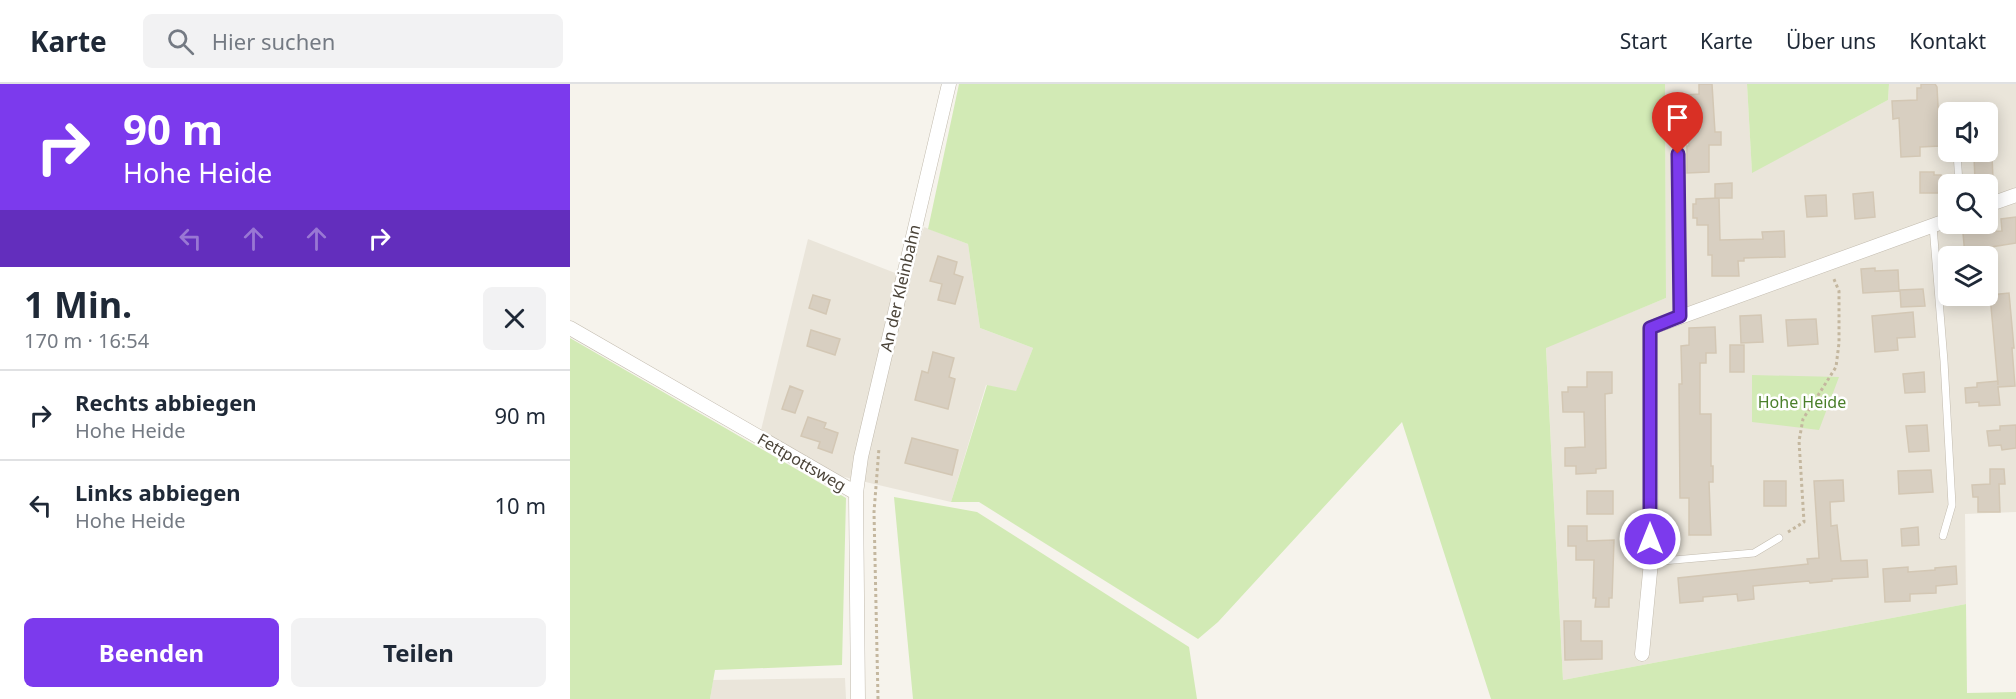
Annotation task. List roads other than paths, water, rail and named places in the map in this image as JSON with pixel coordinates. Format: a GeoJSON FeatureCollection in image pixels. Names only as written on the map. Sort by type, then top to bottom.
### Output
{"type":"FeatureCollection","features":[{"type":"Feature","properties":{"kind":"street","name":"An der Kleinbahn"},"geometry":{"type":"LineString","coordinates":[[856,493],[873,402],[949,84]]}},
{"type":"Feature","properties":{"kind":"street"},"geometry":{"type":"LineString","coordinates":[[1998,201],[2016,195]]}},
{"type":"Feature","properties":{"kind":"street"},"geometry":{"type":"LineString","coordinates":[[1642,654],[1651,562],[1650,328],[1938,224]]}},
{"type":"Feature","properties":{"kind":"street","name":"Fettpottsweg"},"geometry":{"type":"LineString","coordinates":[[570,328],[856,493],[858,699]]}},
{"type":"Feature","properties":{"kind":"lane"},"geometry":{"type":"LineString","coordinates":[[1678,131],[1680,316]]}},
{"type":"Feature","properties":{"kind":"lane"},"geometry":{"type":"LineString","coordinates":[[1933,226],[1944,361],[1952,505],[1943,536]]}},
{"type":"Feature","properties":{"kind":"lane"},"geometry":{"type":"LineString","coordinates":[[1651,562],[1754,553],[1779,538]]}},
{"type":"Feature","properties":{"kind":"park label","name":"Hohe Heide"},"geometry":{"type":"Point","coordinates":[1802,402]}}]}
